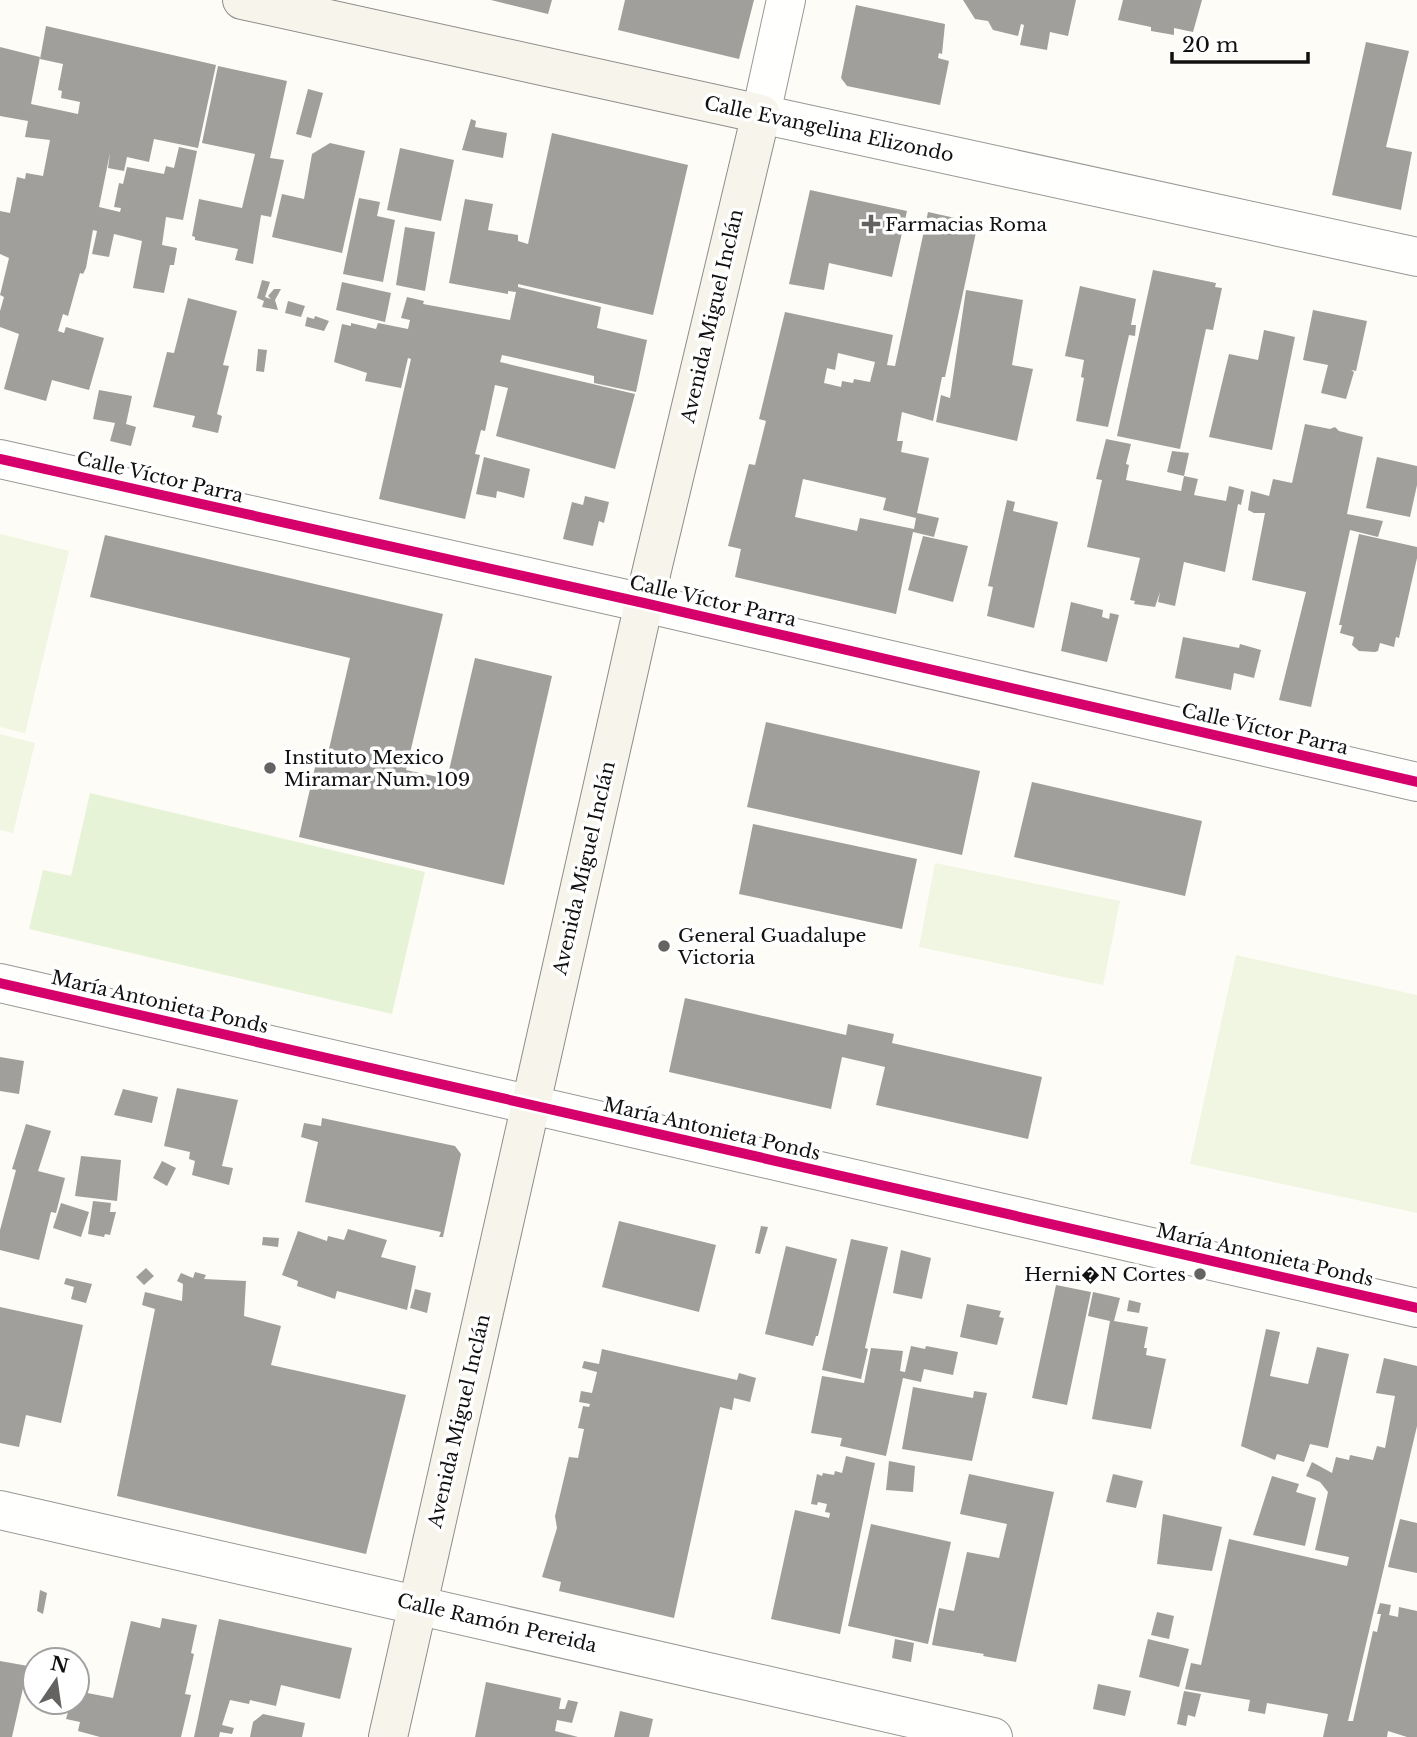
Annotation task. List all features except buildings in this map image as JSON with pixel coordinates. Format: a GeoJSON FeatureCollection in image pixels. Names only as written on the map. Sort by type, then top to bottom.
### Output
{"type":"FeatureCollection","features":[{"type":"Feature","properties":{"kind":"main road","name":"Calle Evangelina Elizondo"},"geometry":{"type":"LineString","coordinates":[[242,0],[761,114]]}},
{"type":"Feature","properties":{"kind":"main road","name":"Avenida Miguel Inclán"},"geometry":{"type":"LineString","coordinates":[[388,1737],[644,603],[761,114]]}},
{"type":"Feature","properties":{"kind":"street","name":"Avenida Miguel Inclán"},"geometry":{"type":"LineString","coordinates":[[761,114],[786,0]]}},
{"type":"Feature","properties":{"kind":"street","name":"Calle Evangelina Elizondo"},"geometry":{"type":"LineString","coordinates":[[761,114],[1417,257]]}},
{"type":"Feature","properties":{"kind":"street","name":"Calle Víctor Parra"},"geometry":{"type":"LineString","coordinates":[[0,459],[644,603],[1417,782]]}},
{"type":"Feature","properties":{"kind":"street","name":"María Antonieta Ponds"},"geometry":{"type":"LineString","coordinates":[[0,983],[1417,1308]]}},
{"type":"Feature","properties":{"kind":"street","name":"Calle Ramón Pereida"},"geometry":{"type":"LineString","coordinates":[[0,1510],[993,1737]]}},
{"type":"Feature","properties":{"kind":"green space"},"geometry":{"type":"Polygon","coordinates":[[[0,534],[69,551],[25,733],[0,727],[0,534]]]}},
{"type":"Feature","properties":{"kind":"green space"},"geometry":{"type":"Polygon","coordinates":[[[0,734],[35,743],[13,833],[0,830],[0,734]]]}},
{"type":"Feature","properties":{"kind":"green space"},"geometry":{"type":"Polygon","coordinates":[[[90,793],[425,872],[392,1014],[29,929],[43,870],[71,876],[90,793]]]}},
{"type":"Feature","properties":{"kind":"green space"},"geometry":{"type":"Polygon","coordinates":[[[935,863],[1120,901],[1103,985],[919,947],[935,863]]]}},
{"type":"Feature","properties":{"kind":"green space"},"geometry":{"type":"Polygon","coordinates":[[[1236,955],[1417,995],[1417,1213],[1190,1164],[1236,955]]]}},
{"type":"Feature","properties":{"kind":"cycle path"},"geometry":{"type":"LineString","coordinates":[[0,459],[644,603],[1417,782]]}},
{"type":"Feature","properties":{"kind":"cycle path"},"geometry":{"type":"LineString","coordinates":[[0,983],[1417,1308]]}},
{"type":"Feature","properties":{"kind":"place","name":"Farmacias Roma"},"geometry":{"type":"Point","coordinates":[871,224]}},
{"type":"Feature","properties":{"kind":"place","name":"Instituto Mexico Miramar Num. 109"},"geometry":{"type":"Point","coordinates":[270,768]}},
{"type":"Feature","properties":{"kind":"place","name":"General Guadalupe Victoria"},"geometry":{"type":"Point","coordinates":[664,946]}},
{"type":"Feature","properties":{"kind":"place","name":"Herni�N Cortes"},"geometry":{"type":"Point","coordinates":[1200,1274]}}]}
